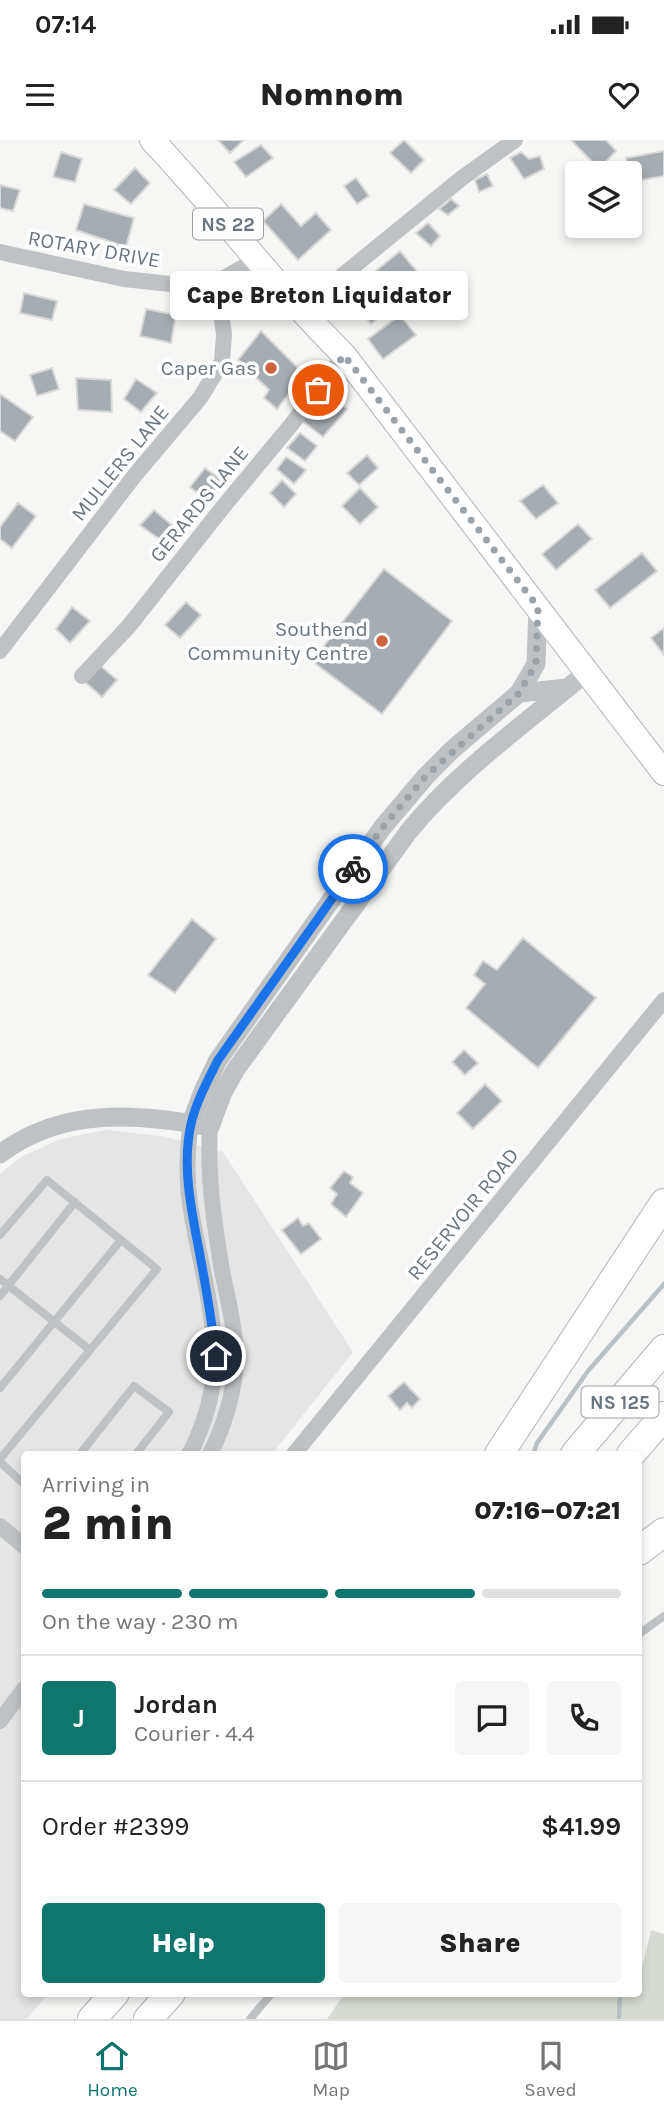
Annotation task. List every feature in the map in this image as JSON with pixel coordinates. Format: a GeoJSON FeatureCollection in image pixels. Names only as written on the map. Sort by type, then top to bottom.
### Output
{"type":"FeatureCollection","features":[{"type":"Feature","properties":{"kind":"highway"},"geometry":{"type":"LineString","coordinates":[[501,1451],[664,1203]]}},
{"type":"Feature","properties":{"kind":"highway","name":"NS 125"},"geometry":{"type":"LineString","coordinates":[[578,1451],[664,1349]]}},
{"type":"Feature","properties":{"kind":"highway","name":"NS 125"},"geometry":{"type":"LineString","coordinates":[[634,1451],[664,1416]]}},
{"type":"Feature","properties":{"kind":"highway"},"geometry":{"type":"LineString","coordinates":[[642,1549],[664,1532]]}},
{"type":"Feature","properties":{"kind":"highway"},"geometry":{"type":"LineString","coordinates":[[90,2019],[104,1997]]}},
{"type":"Feature","properties":{"kind":"highway"},"geometry":{"type":"LineString","coordinates":[[90,2019],[111,1997]]}},
{"type":"Feature","properties":{"kind":"highway"},"geometry":{"type":"LineString","coordinates":[[148,2019],[167,1997]]}},
{"type":"Feature","properties":{"kind":"main road","name":"NS 22"},"geometry":{"type":"LineString","coordinates":[[152,140],[205,197],[300,310],[344,355],[538,607],[578,680],[664,773]]}},
{"type":"Feature","properties":{"kind":"street"},"geometry":{"type":"LineString","coordinates":[[300,310],[462,178],[515,140]]}},
{"type":"Feature","properties":{"kind":"street","name":"ROTARY DRIVE"},"geometry":{"type":"LineString","coordinates":[[0,252],[124,279],[207,288]]}},
{"type":"Feature","properties":{"kind":"street"},"geometry":{"type":"LineString","coordinates":[[207,288],[257,259]]}},
{"type":"Feature","properties":{"kind":"street","name":"MULLERS LANE"},"geometry":{"type":"LineString","coordinates":[[0,651],[135,475],[200,398],[222,362],[224,334],[221,313],[207,288]]}},
{"type":"Feature","properties":{"kind":"street","name":"GERARDS LANE"},"geometry":{"type":"LineString","coordinates":[[82,676],[129,625],[291,425],[344,355]]}},
{"type":"Feature","properties":{"kind":"street"},"geometry":{"type":"LineString","coordinates":[[190,1451],[211,1402],[216,1356],[187,1171],[200,1125],[204,1089],[218,1060],[402,803],[453,749],[519,693],[536,664],[538,607]]}},
{"type":"Feature","properties":{"kind":"street"},"geometry":{"type":"LineString","coordinates":[[519,693],[578,680]]}},
{"type":"Feature","properties":{"kind":"street"},"geometry":{"type":"LineString","coordinates":[[211,1451],[227,1411],[235,1360],[234,1334],[211,1210],[200,1125],[236,1069],[409,831],[434,801],[458,778],[578,680]]}},
{"type":"Feature","properties":{"kind":"street","name":"RESERVOIR ROAD"},"geometry":{"type":"LineString","coordinates":[[296,1451],[664,1000]]}},
{"type":"Feature","properties":{"kind":"street"},"geometry":{"type":"LineString","coordinates":[[0,1154],[29,1135],[79,1120],[108,1116],[143,1117],[200,1125]]}},
{"type":"Feature","properties":{"kind":"street"},"geometry":{"type":"LineString","coordinates":[[0,1526],[21,1544]]}},
{"type":"Feature","properties":{"kind":"street"},"geometry":{"type":"LineString","coordinates":[[0,1721],[21,1693]]}},
{"type":"Feature","properties":{"kind":"lane"},"geometry":{"type":"LineString","coordinates":[[290,958],[308,970]]}},
{"type":"Feature","properties":{"kind":"lane"},"geometry":{"type":"LineString","coordinates":[[0,1235],[47,1180],[157,1269],[0,1461],[21,1481]]}},
{"type":"Feature","properties":{"kind":"lane"},"geometry":{"type":"LineString","coordinates":[[0,1296],[75,1202]]}},
{"type":"Feature","properties":{"kind":"lane"},"geometry":{"type":"LineString","coordinates":[[0,1388],[121,1240]]}},
{"type":"Feature","properties":{"kind":"lane"},"geometry":{"type":"LineString","coordinates":[[0,1279],[90,1350]]}},
{"type":"Feature","properties":{"kind":"lane"},"geometry":{"type":"LineString","coordinates":[[82,1451],[134,1386],[169,1412],[138,1451]]}},
{"type":"Feature","properties":{"kind":"lane"},"geometry":{"type":"LineString","coordinates":[[642,1632],[664,1616]]}},
{"type":"Feature","properties":{"kind":"lane"},"geometry":{"type":"LineString","coordinates":[[250,2019],[269,1997]]}},
{"type":"Feature","properties":{"kind":"shaded area"},"geometry":{"type":"Polygon","coordinates":[[[106,1130],[162,1136],[223,1152],[353,1352],[274,1451],[21,1451],[21,1997],[46,1997],[27,2019],[0,2019],[0,1174],[21,1157],[61,1139],[106,1130]]]}},
{"type":"Feature","properties":{"kind":"shaded area"},"geometry":{"type":"Polygon","coordinates":[[[651,1930],[664,1934],[664,2019],[327,2019],[342,1997],[642,1997],[642,1968],[651,1930]]]}},
{"type":"Feature","properties":{"kind":"building"},"geometry":{"type":"Polygon","coordinates":[[[218,140],[244,140],[230,153],[218,140]]]}},
{"type":"Feature","properties":{"kind":"building"},"geometry":{"type":"Polygon","coordinates":[[[404,140],[424,160],[411,173],[390,153],[404,140]]]}},
{"type":"Feature","properties":{"kind":"building"},"geometry":{"type":"Polygon","coordinates":[[[571,140],[606,140],[616,151],[607,161],[591,161],[571,140]]]}},
{"type":"Feature","properties":{"kind":"building"},"geometry":{"type":"Polygon","coordinates":[[[261,145],[273,158],[246,177],[234,162],[261,145]]]}},
{"type":"Feature","properties":{"kind":"building"},"geometry":{"type":"Polygon","coordinates":[[[664,151],[664,176],[642,180],[642,161],[627,161],[626,158],[664,151]]]}},
{"type":"Feature","properties":{"kind":"building"},"geometry":{"type":"Polygon","coordinates":[[[61,152],[82,159],[75,182],[53,177],[61,152]]]}},
{"type":"Feature","properties":{"kind":"building"},"geometry":{"type":"Polygon","coordinates":[[[521,152],[529,159],[540,156],[544,169],[524,179],[510,158],[521,152]]]}},
{"type":"Feature","properties":{"kind":"building"},"geometry":{"type":"Polygon","coordinates":[[[135,168],[150,183],[131,204],[114,190],[135,168]]]}},
{"type":"Feature","properties":{"kind":"building"},"geometry":{"type":"Polygon","coordinates":[[[487,174],[493,186],[479,192],[475,180],[487,174]]]}},
{"type":"Feature","properties":{"kind":"building"},"geometry":{"type":"Polygon","coordinates":[[[356,178],[369,196],[357,204],[344,186],[356,178]]]}},
{"type":"Feature","properties":{"kind":"building"},"geometry":{"type":"Polygon","coordinates":[[[0,185],[20,190],[13,211],[0,208],[0,185]]]}},
{"type":"Feature","properties":{"kind":"building"},"geometry":{"type":"Polygon","coordinates":[[[451,199],[459,206],[448,215],[439,209],[451,199]]]}},
{"type":"Feature","properties":{"kind":"building"},"geometry":{"type":"Polygon","coordinates":[[[84,204],[134,218],[126,247],[76,230],[84,204]]]}},
{"type":"Feature","properties":{"kind":"building"},"geometry":{"type":"Polygon","coordinates":[[[281,204],[301,226],[316,213],[331,230],[298,260],[263,221],[281,204]]]}},
{"type":"Feature","properties":{"kind":"building"},"geometry":{"type":"Polygon","coordinates":[[[428,223],[440,236],[431,246],[416,233],[428,223]]]}},
{"type":"Feature","properties":{"kind":"building"},"geometry":{"type":"Polygon","coordinates":[[[400,251],[424,280],[371,324],[347,295],[400,251]]]}},
{"type":"Feature","properties":{"kind":"building"},"geometry":{"type":"Polygon","coordinates":[[[24,293],[57,301],[52,320],[20,313],[24,293]]]}},
{"type":"Feature","properties":{"kind":"building"},"geometry":{"type":"Polygon","coordinates":[[[146,309],[176,315],[171,343],[140,336],[146,309]]]}},
{"type":"Feature","properties":{"kind":"building"},"geometry":{"type":"Polygon","coordinates":[[[400,315],[416,335],[383,359],[368,339],[400,315]]]}},
{"type":"Feature","properties":{"kind":"building"},"geometry":{"type":"Polygon","coordinates":[[[261,331],[304,374],[277,409],[264,398],[269,390],[238,360],[261,331]]]}},
{"type":"Feature","properties":{"kind":"building"},"geometry":{"type":"Polygon","coordinates":[[[52,368],[59,389],[37,396],[30,375],[52,368]]]}},
{"type":"Feature","properties":{"kind":"building"},"geometry":{"type":"Polygon","coordinates":[[[76,378],[111,380],[112,412],[78,410],[76,378]]]}},
{"type":"Feature","properties":{"kind":"building"},"geometry":{"type":"Polygon","coordinates":[[[136,379],[157,393],[141,412],[124,399],[136,379]]]}},
{"type":"Feature","properties":{"kind":"building"},"geometry":{"type":"Polygon","coordinates":[[[324,390],[347,409],[323,437],[301,420],[324,390]]]}},
{"type":"Feature","properties":{"kind":"building"},"geometry":{"type":"Polygon","coordinates":[[[0,394],[33,417],[15,441],[0,431],[0,394]]]}},
{"type":"Feature","properties":{"kind":"building"},"geometry":{"type":"Polygon","coordinates":[[[300,433],[317,446],[305,461],[287,448],[300,433]]]}},
{"type":"Feature","properties":{"kind":"building"},"geometry":{"type":"Polygon","coordinates":[[[367,455],[378,468],[359,485],[347,473],[367,455]]]}},
{"type":"Feature","properties":{"kind":"building"},"geometry":{"type":"Polygon","coordinates":[[[286,457],[306,470],[294,484],[277,469],[286,457]]]}},
{"type":"Feature","properties":{"kind":"building"},"geometry":{"type":"Polygon","coordinates":[[[205,468],[221,480],[206,499],[190,487],[205,468]]]}},
{"type":"Feature","properties":{"kind":"building"},"geometry":{"type":"Polygon","coordinates":[[[282,480],[296,494],[284,507],[270,493],[282,480]]]}},
{"type":"Feature","properties":{"kind":"building"},"geometry":{"type":"Polygon","coordinates":[[[543,485],[558,503],[536,519],[520,501],[543,485]]]}},
{"type":"Feature","properties":{"kind":"building"},"geometry":{"type":"Polygon","coordinates":[[[360,488],[378,507],[360,524],[342,506],[360,488]]]}},
{"type":"Feature","properties":{"kind":"building"},"geometry":{"type":"Polygon","coordinates":[[[18,503],[36,516],[12,548],[0,539],[0,527],[18,503]]]}},
{"type":"Feature","properties":{"kind":"building"},"geometry":{"type":"Polygon","coordinates":[[[154,510],[174,527],[162,541],[140,525],[154,510]]]}},
{"type":"Feature","properties":{"kind":"building"},"geometry":{"type":"Polygon","coordinates":[[[578,524],[592,539],[556,570],[542,554],[578,524]]]}},
{"type":"Feature","properties":{"kind":"building"},"geometry":{"type":"Polygon","coordinates":[[[642,553],[657,571],[610,608],[595,590],[642,553]]]}},
{"type":"Feature","properties":{"kind":"building","name":"Southend Community Centre"},"geometry":{"type":"Polygon","coordinates":[[[384,569],[452,621],[382,714],[312,661],[384,569]]]}},
{"type":"Feature","properties":{"kind":"building"},"geometry":{"type":"Polygon","coordinates":[[[186,602],[201,615],[180,638],[165,625],[186,602]]]}},
{"type":"Feature","properties":{"kind":"building"},"geometry":{"type":"Polygon","coordinates":[[[72,607],[90,621],[70,643],[56,629],[72,607]]]}},
{"type":"Feature","properties":{"kind":"building"},"geometry":{"type":"Polygon","coordinates":[[[664,628],[664,655],[651,638],[664,628]]]}},
{"type":"Feature","properties":{"kind":"building"},"geometry":{"type":"Polygon","coordinates":[[[101,666],[117,680],[102,697],[85,682],[101,666]]]}},
{"type":"Feature","properties":{"kind":"building"},"geometry":{"type":"Polygon","coordinates":[[[192,919],[216,939],[175,993],[148,975],[192,919]]]}},
{"type":"Feature","properties":{"kind":"building"},"geometry":{"type":"Polygon","coordinates":[[[523,938],[596,998],[538,1068],[466,1008],[485,984],[474,975],[483,961],[497,970],[523,938]]]}},
{"type":"Feature","properties":{"kind":"building"},"geometry":{"type":"Polygon","coordinates":[[[464,1050],[478,1063],[465,1075],[452,1062],[464,1050]]]}},
{"type":"Feature","properties":{"kind":"building"},"geometry":{"type":"Polygon","coordinates":[[[485,1084],[502,1101],[473,1129],[457,1113],[485,1084]]]}},
{"type":"Feature","properties":{"kind":"building"},"geometry":{"type":"Polygon","coordinates":[[[344,1171],[353,1177],[350,1183],[363,1193],[346,1217],[331,1204],[337,1194],[330,1188],[344,1171]]]}},
{"type":"Feature","properties":{"kind":"building"},"geometry":{"type":"Polygon","coordinates":[[[298,1218],[303,1226],[309,1223],[321,1239],[301,1254],[282,1230],[298,1218]]]}},
{"type":"Feature","properties":{"kind":"building"},"geometry":{"type":"Polygon","coordinates":[[[404,1382],[420,1399],[412,1408],[407,1403],[400,1410],[388,1396],[404,1382]]]}},
{"type":"Feature","properties":{"kind":"waterway"},"geometry":{"type":"LineString","coordinates":[[534,1451],[588,1371],[664,1284]]}},
{"type":"Feature","properties":{"kind":"waterway"},"geometry":{"type":"LineString","coordinates":[[619,2019],[620,1997]]}},
{"type":"Feature","properties":{"kind":"way so far"},"geometry":{"type":"LineString","coordinates":[[318,390],[344,355],[538,607],[536,664],[519,693],[453,749],[426,776],[382,828],[353,869]]}},
{"type":"Feature","properties":{"kind":"place","name":"Caper Gas"},"geometry":{"type":"Point","coordinates":[271,368]}},
{"type":"Feature","properties":{"kind":"place","name":"Cape Breton Liquidator"},"geometry":{"type":"Point","coordinates":[318,390]}},
{"type":"Feature","properties":{"kind":"place","name":"Southend Community Centre"},"geometry":{"type":"Point","coordinates":[382,641]}},
{"type":"Feature","properties":{"kind":"route"},"geometry":{"type":"LineString","coordinates":[[216,1356],[190,1202],[187,1171],[191,1123],[218,1060],[353,869]]}}]}
